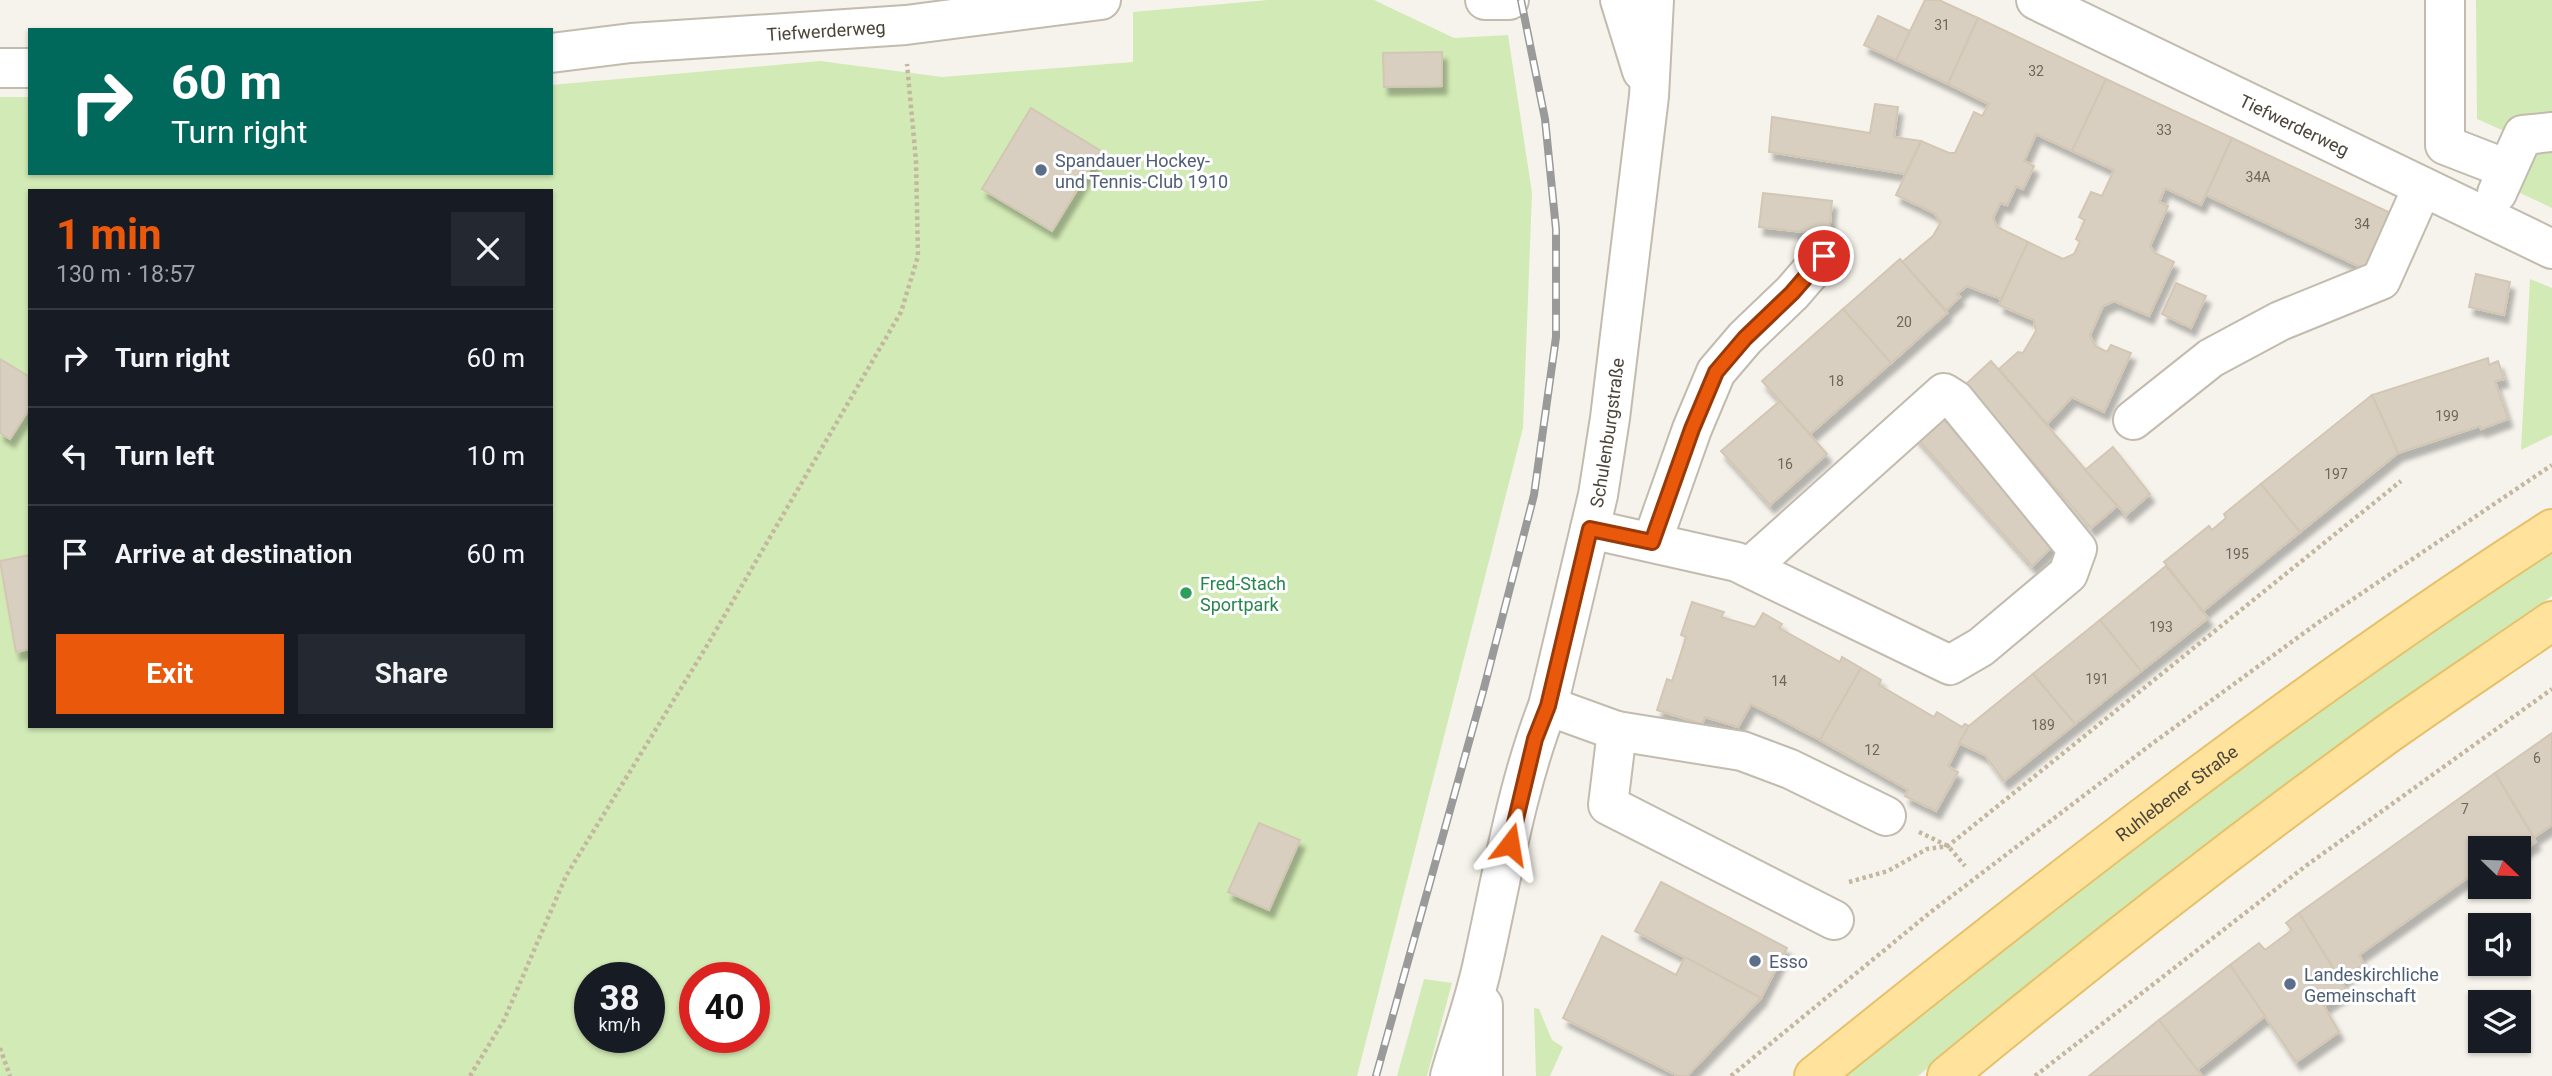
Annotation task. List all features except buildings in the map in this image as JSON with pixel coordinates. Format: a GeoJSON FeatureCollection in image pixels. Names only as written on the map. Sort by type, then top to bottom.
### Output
{"type":"FeatureCollection","features":[{"type":"Feature","properties":{"kind":"main road","name":"Ruhlebener Straße"},"geometry":{"type":"LineString","coordinates":[[1814,1076],[1964,955],[2244,743],[2552,529]]}},
{"type":"Feature","properties":{"kind":"main road"},"geometry":{"type":"LineString","coordinates":[[1947,1076],[2223,856],[2387,735],[2552,621]]}},
{"type":"Feature","properties":{"kind":"street","name":"Tiefwerderweg"},"geometry":{"type":"LineString","coordinates":[[553,53],[631,43],[906,25],[1101,0]]}},
{"type":"Feature","properties":{"kind":"street"},"geometry":{"type":"LineString","coordinates":[[1485,0],[1509,0]]}},
{"type":"Feature","properties":{"kind":"street","name":"Schulenburgstraße"},"geometry":{"type":"LineString","coordinates":[[1620,0],[1649,96]]}},
{"type":"Feature","properties":{"kind":"street","name":"Schulenburgstraße"},"geometry":{"type":"LineString","coordinates":[[1450,1076],[1483,966],[1535,739],[1548,706],[1590,529],[1610,418],[1649,96],[1654,0]]}},
{"type":"Feature","properties":{"kind":"street","name":"Tiefwerderweg"},"geometry":{"type":"LineString","coordinates":[[2036,0],[2552,249]]}},
{"type":"Feature","properties":{"kind":"street"},"geometry":{"type":"LineString","coordinates":[[2445,0],[2445,145],[2507,169]]}},
{"type":"Feature","properties":{"kind":"street"},"geometry":{"type":"LineString","coordinates":[[0,68],[28,68]]}},
{"type":"Feature","properties":{"kind":"street"},"geometry":{"type":"LineString","coordinates":[[2484,217],[2523,135],[2552,132]]}},
{"type":"Feature","properties":{"kind":"street"},"geometry":{"type":"LineString","coordinates":[[2133,420],[2211,358],[2280,321],[2381,280],[2422,188]]}},
{"type":"Feature","properties":{"kind":"street"},"geometry":{"type":"LineString","coordinates":[[1652,542],[1692,429],[1716,372],[1824,256]]}},
{"type":"Feature","properties":{"kind":"street"},"geometry":{"type":"LineString","coordinates":[[1590,529],[1737,562],[1749,568],[1950,665],[1981,647],[2068,574],[2077,549],[1955,400],[1944,393],[1749,568]]}},
{"type":"Feature","properties":{"kind":"street"},"geometry":{"type":"LineString","coordinates":[[1548,706],[1616,731],[1742,751],[1790,769],[1886,816]]}},
{"type":"Feature","properties":{"kind":"street"},"geometry":{"type":"LineString","coordinates":[[1616,731],[1608,805],[1826,916]]}},
{"type":"Feature","properties":{"kind":"street","name":"Schulenburgstraße"},"geometry":{"type":"LineString","coordinates":[[1483,966],[1483,1076]]}},
{"type":"Feature","properties":{"kind":"path"},"geometry":{"type":"LineString","coordinates":[[470,1076],[504,1020],[566,876],[705,649],[901,312],[918,256],[916,161],[908,83],[906,25]]}},
{"type":"Feature","properties":{"kind":"path"},"geometry":{"type":"LineString","coordinates":[[1731,1076],[1932,911],[2153,743],[2319,622],[2552,465]]}},
{"type":"Feature","properties":{"kind":"path"},"geometry":{"type":"LineString","coordinates":[[1826,916],[1830,897],[1850,881],[1888,871],[1927,849],[1948,846],[2401,481]]}},
{"type":"Feature","properties":{"kind":"path"},"geometry":{"type":"LineString","coordinates":[[2035,1076],[2307,865],[2552,689]]}},
{"type":"Feature","properties":{"kind":"path"},"geometry":{"type":"LineString","coordinates":[[1953,852],[1965,866]]}},
{"type":"Feature","properties":{"kind":"path"},"geometry":{"type":"LineString","coordinates":[[0,1048],[10,1076]]}},
{"type":"Feature","properties":{"kind":"green space"},"geometry":{"type":"Polygon","coordinates":[[[1268,0],[1374,0],[1454,38],[1508,35],[1532,193],[1523,428],[1357,1076],[0,1076],[0,97],[28,97],[28,175],[553,175],[553,85],[820,61],[942,77],[1133,62],[1133,12],[1268,0]]]}},
{"type":"Feature","properties":{"kind":"green space"},"geometry":{"type":"Polygon","coordinates":[[[2476,0],[2552,0],[2552,208],[2518,192],[2538,146],[2477,119],[2476,0]]]}},
{"type":"Feature","properties":{"kind":"green space"},"geometry":{"type":"Polygon","coordinates":[[[2530,279],[2552,288],[2552,435],[2521,450],[2530,279]]]}},
{"type":"Feature","properties":{"kind":"green space"},"geometry":{"type":"Polygon","coordinates":[[[2552,552],[2552,596],[2352,737],[2002,1006],[1918,1076],[1847,1076],[2026,932],[2209,792],[2360,682],[2552,552]]]}},
{"type":"Feature","properties":{"kind":"green space"},"geometry":{"type":"Polygon","coordinates":[[[1424,979],[1452,983],[1427,1076],[1397,1076],[1424,979]]]}},
{"type":"Feature","properties":{"kind":"green space"},"geometry":{"type":"Polygon","coordinates":[[[1534,1008],[1539,1009],[1552,1040],[1563,1047],[1550,1076],[1536,1076],[1534,1008]]]}},
{"type":"Feature","properties":{"kind":"railway"},"geometry":{"type":"LineString","coordinates":[[1376,1076],[1484,688],[1534,495],[1556,337],[1556,229],[1545,119],[1521,0]]}},
{"type":"Feature","properties":{"kind":"place","name":"Spandauer Hockey- und Tennis-Club 1910"},"geometry":{"type":"Point","coordinates":[1041,170]}},
{"type":"Feature","properties":{"kind":"place","name":"Fred-Stach Sportpark"},"geometry":{"type":"Point","coordinates":[1186,593]}},
{"type":"Feature","properties":{"kind":"place","name":"Esso"},"geometry":{"type":"Point","coordinates":[1755,961]}},
{"type":"Feature","properties":{"kind":"place","name":"Landeskirchliche Gemeinschaft"},"geometry":{"type":"Point","coordinates":[2290,984]}},
{"type":"Feature","properties":{"kind":"route"},"geometry":{"type":"LineString","coordinates":[[1510,844],[1535,739],[1548,706],[1590,529],[1652,542],[1692,429],[1716,372],[1824,256]]}}]}
